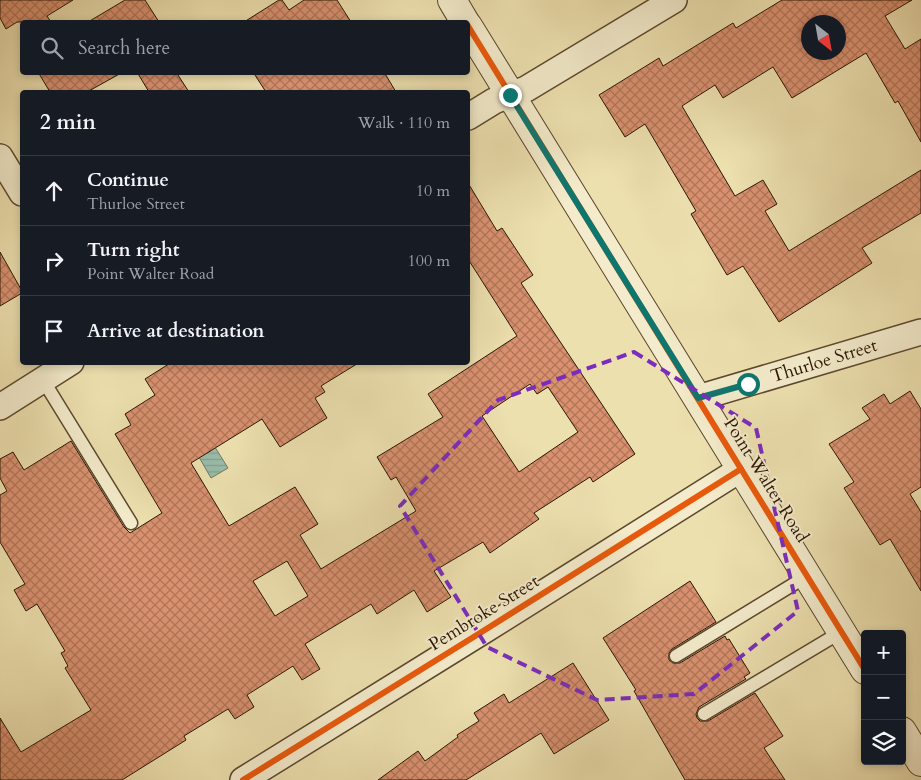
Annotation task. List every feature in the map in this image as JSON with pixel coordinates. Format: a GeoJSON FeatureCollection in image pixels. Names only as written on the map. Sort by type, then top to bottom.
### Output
{"type":"FeatureCollection","features":[{"type":"Feature","properties":{"kind":"street"},"geometry":{"type":"LineString","coordinates":[[452,0],[464,20]]}},
{"type":"Feature","properties":{"kind":"street"},"geometry":{"type":"LineString","coordinates":[[470,116],[494,101],[526,89],[674,0]]}},
{"type":"Feature","properties":{"kind":"street","name":"Point Walter Road"},"geometry":{"type":"LineString","coordinates":[[470,29],[861,664]]}},
{"type":"Feature","properties":{"kind":"street"},"geometry":{"type":"LineString","coordinates":[[0,157],[20,190]]}},
{"type":"Feature","properties":{"kind":"street","name":"Thurloe Street"},"geometry":{"type":"LineString","coordinates":[[698,398],[921,332]]}},
{"type":"Feature","properties":{"kind":"street"},"geometry":{"type":"LineString","coordinates":[[0,407],[66,365]]}},
{"type":"Feature","properties":{"kind":"street","name":"Pembroke Street"},"geometry":{"type":"LineString","coordinates":[[243,780],[741,469]]}},
{"type":"Feature","properties":{"kind":"street"},"geometry":{"type":"LineString","coordinates":[[906,738],[921,762]]}},
{"type":"Feature","properties":{"kind":"lane"},"geometry":{"type":"LineString","coordinates":[[43,380],[131,523]]}},
{"type":"Feature","properties":{"kind":"lane"},"geometry":{"type":"LineString","coordinates":[[676,656],[807,576]]}},
{"type":"Feature","properties":{"kind":"lane"},"geometry":{"type":"LineString","coordinates":[[704,714],[841,632]]}},
{"type":"Feature","properties":{"kind":"highlighted area"},"geometry":{"type":"Polygon","coordinates":[[[634,352],[756,428],[798,611],[694,694],[597,700],[487,647],[400,506],[498,400],[634,352]]]}},
{"type":"Feature","properties":{"kind":"shaded area"},"geometry":{"type":"Polygon","coordinates":[[[208,436],[228,468],[211,478],[192,445],[208,436]]]}},
{"type":"Feature","properties":{"kind":"building"},"geometry":{"type":"Polygon","coordinates":[[[0,0],[73,0],[47,16],[50,20],[20,20],[20,22],[6,29],[0,18],[0,0]]]}},
{"type":"Feature","properties":{"kind":"building"},"geometry":{"type":"Polygon","coordinates":[[[125,0],[145,0],[158,20],[91,20],[125,0]]]}},
{"type":"Feature","properties":{"kind":"building"},"geometry":{"type":"Polygon","coordinates":[[[279,0],[282,0],[289,10],[304,0],[337,0],[350,20],[247,20],[279,0]]]}},
{"type":"Feature","properties":{"kind":"building"},"geometry":{"type":"Polygon","coordinates":[[[782,0],[912,0],[885,16],[905,49],[921,39],[921,142],[898,101],[895,103],[866,53],[792,98],[773,67],[723,98],[715,85],[682,106],[735,196],[763,180],[777,204],[765,211],[789,251],[921,170],[921,213],[862,248],[872,263],[779,322],[743,266],[727,275],[691,214],[696,211],[645,124],[625,137],[599,95],[659,58],[663,66],[733,23],[736,28],[782,0]]]}},
{"type":"Feature","properties":{"kind":"building"},"geometry":{"type":"Polygon","coordinates":[[[40,75],[118,75],[91,90],[49,90],[40,75]]]}},
{"type":"Feature","properties":{"kind":"building"},"geometry":{"type":"Polygon","coordinates":[[[139,75],[178,75],[188,90],[148,90],[139,75]]]}},
{"type":"Feature","properties":{"kind":"building"},"geometry":{"type":"Polygon","coordinates":[[[255,75],[386,75],[395,90],[265,90],[255,75]]]}},
{"type":"Feature","properties":{"kind":"building"},"geometry":{"type":"Polygon","coordinates":[[[470,186],[497,231],[502,228],[533,275],[521,283],[635,454],[593,482],[590,477],[534,513],[539,519],[490,553],[483,542],[434,571],[451,597],[427,612],[414,590],[377,614],[371,604],[305,644],[320,669],[302,680],[293,666],[247,695],[254,707],[235,719],[228,709],[184,736],[186,740],[122,780],[0,780],[0,718],[21,752],[91,710],[65,668],[68,666],[61,653],[65,651],[37,604],[26,611],[14,590],[25,584],[0,542],[0,495],[7,491],[0,478],[0,459],[13,452],[24,470],[71,441],[124,527],[130,533],[162,513],[115,434],[131,425],[125,414],[155,395],[145,379],[167,365],[355,365],[321,386],[325,392],[315,398],[327,418],[280,447],[262,419],[191,463],[229,526],[295,487],[318,524],[300,535],[321,569],[416,511],[396,477],[391,480],[377,457],[443,417],[428,394],[517,336],[470,262],[470,186]],[[530,384],[482,416],[519,472],[578,432],[548,387],[537,394],[530,384]],[[287,561],[253,581],[275,616],[308,596],[287,561]]]}},
{"type":"Feature","properties":{"kind":"building"},"geometry":{"type":"Polygon","coordinates":[[[0,252],[20,287],[20,294],[0,306],[0,252]]]}},
{"type":"Feature","properties":{"kind":"building"},"geometry":{"type":"Polygon","coordinates":[[[910,391],[921,409],[921,487],[910,494],[921,512],[921,591],[890,539],[880,545],[844,488],[854,482],[829,444],[870,419],[862,408],[884,394],[890,404],[910,391]]]}},
{"type":"Feature","properties":{"kind":"building"},"geometry":{"type":"Polygon","coordinates":[[[690,581],[716,622],[672,649],[669,653],[669,660],[673,663],[680,663],[725,636],[727,640],[729,639],[750,673],[744,677],[746,679],[699,707],[696,714],[697,718],[700,721],[708,721],[755,693],[783,736],[764,748],[785,780],[685,780],[634,691],[636,690],[603,638],[690,581]]]}},
{"type":"Feature","properties":{"kind":"building"},"geometry":{"type":"Polygon","coordinates":[[[573,663],[609,720],[554,754],[541,733],[466,780],[378,780],[418,751],[425,761],[458,737],[457,735],[479,721],[474,713],[504,694],[509,703],[573,663]]]}},
{"type":"Feature","properties":{"kind":"cycle path"},"geometry":{"type":"LineString","coordinates":[[470,29],[861,664]]}},
{"type":"Feature","properties":{"kind":"cycle path"},"geometry":{"type":"LineString","coordinates":[[243,780],[741,469]]}},
{"type":"Feature","properties":{"kind":"route"},"geometry":{"type":"LineString","coordinates":[[510,95],[698,398],[748,384]]}}]}
